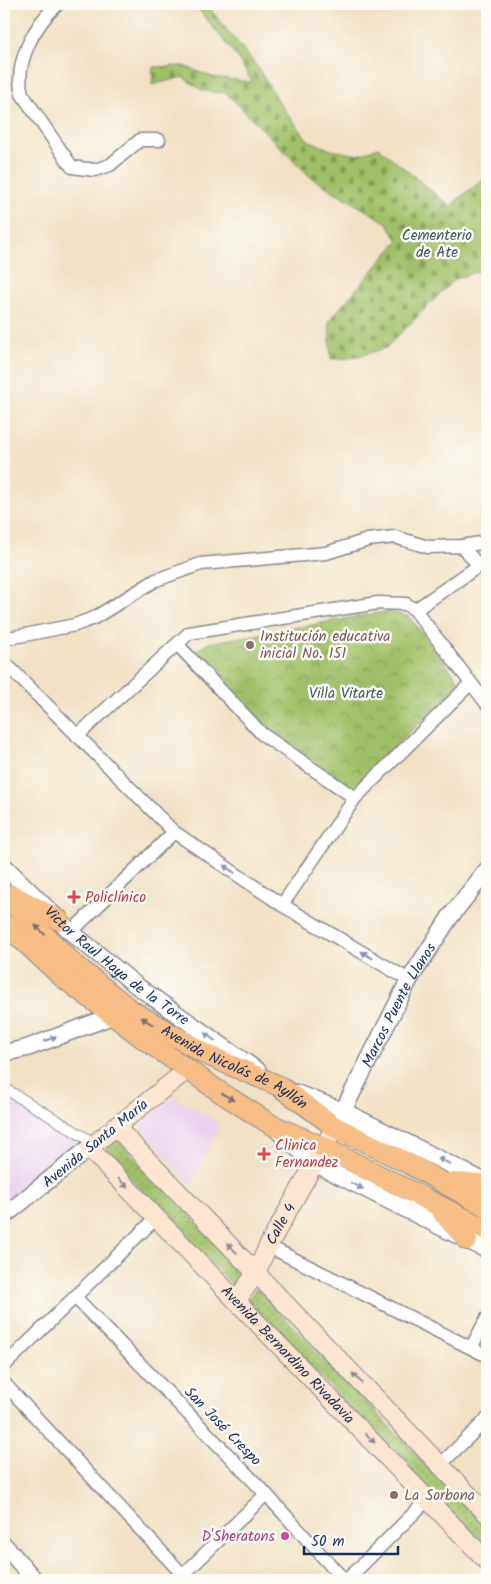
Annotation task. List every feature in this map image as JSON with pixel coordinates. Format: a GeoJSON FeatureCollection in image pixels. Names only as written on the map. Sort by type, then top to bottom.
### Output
{"type":"FeatureCollection","features":[{"type":"Feature","properties":{"kind":"main road"},"geometry":{"type":"LineString","coordinates":[[4,890],[65,926]]}},
{"type":"Feature","properties":{"kind":"main road","name":"Avenida Nicolás de Ayllón"},"geometry":{"type":"LineString","coordinates":[[4,895],[74,964],[131,1010],[204,1054],[278,1086],[339,1119],[443,1183],[487,1207]]}},
{"type":"Feature","properties":{"kind":"main road","name":"Avenida Nicolás de Ayllón"},"geometry":{"type":"LineString","coordinates":[[4,923],[60,976],[112,1016],[187,1070],[270,1124],[319,1155],[435,1204],[487,1230]]}},
{"type":"Feature","properties":{"kind":"main road","name":"Avenida Santa María"},"geometry":{"type":"LineString","coordinates":[[92,1146],[187,1070]]}},
{"type":"Feature","properties":{"kind":"main road","name":"Marcos Puente Llanos"},"geometry":{"type":"LineString","coordinates":[[319,1155],[339,1119]]}},
{"type":"Feature","properties":{"kind":"main road"},"geometry":{"type":"LineString","coordinates":[[116,1126],[487,1514]]}},
{"type":"Feature","properties":{"kind":"main road","name":"Avenida Bernardino Rivadavia"},"geometry":{"type":"LineString","coordinates":[[92,1146],[156,1218],[487,1561]]}},
{"type":"Feature","properties":{"kind":"main road","name":"Calle 4"},"geometry":{"type":"LineString","coordinates":[[237,1300],[256,1273],[268,1246],[319,1155]]}},
{"type":"Feature","properties":{"kind":"main road"},"geometry":{"type":"LineString","coordinates":[[443,1183],[487,1184]]}},
{"type":"Feature","properties":{"kind":"main road"},"geometry":{"type":"LineString","coordinates":[[435,1204],[467,1240]]}},
{"type":"Feature","properties":{"kind":"street"},"geometry":{"type":"LineString","coordinates":[[58,4],[40,25],[20,64],[19,82],[22,94],[72,168],[95,170],[110,165],[140,140],[159,140]]}},
{"type":"Feature","properties":{"kind":"street"},"geometry":{"type":"LineString","coordinates":[[4,639],[75,626],[94,618],[156,580],[201,564],[326,553],[368,540],[395,537],[428,547],[462,546],[487,542]]}},
{"type":"Feature","properties":{"kind":"street"},"geometry":{"type":"LineString","coordinates":[[414,610],[482,563],[462,546]]}},
{"type":"Feature","properties":{"kind":"street"},"geometry":{"type":"LineString","coordinates":[[77,736],[189,633],[378,603],[406,604],[414,610],[487,704]]}},
{"type":"Feature","properties":{"kind":"street"},"geometry":{"type":"LineString","coordinates":[[176,644],[262,734],[355,798]]}},
{"type":"Feature","properties":{"kind":"street"},"geometry":{"type":"LineString","coordinates":[[4,662],[174,832],[282,905],[409,980]]}},
{"type":"Feature","properties":{"kind":"street"},"geometry":{"type":"LineString","coordinates":[[282,905],[355,798],[471,683]]}},
{"type":"Feature","properties":{"kind":"street"},"geometry":{"type":"LineString","coordinates":[[65,926],[174,832]]}},
{"type":"Feature","properties":{"kind":"street","name":"Victor Raul Haya de la Torre"},"geometry":{"type":"LineString","coordinates":[[4,866],[65,926],[138,986],[278,1086]]}},
{"type":"Feature","properties":{"kind":"street","name":"Marcos Puente Llanos"},"geometry":{"type":"LineString","coordinates":[[339,1119],[409,980],[450,917],[487,870]]}},
{"type":"Feature","properties":{"kind":"street"},"geometry":{"type":"LineString","coordinates":[[4,1053],[27,1048],[112,1016]]}},
{"type":"Feature","properties":{"kind":"street"},"geometry":{"type":"LineString","coordinates":[[4,1088],[92,1146]]}},
{"type":"Feature","properties":{"kind":"street"},"geometry":{"type":"LineString","coordinates":[[339,1119],[487,1184]]}},
{"type":"Feature","properties":{"kind":"street","name":"Avenida Santa María"},"geometry":{"type":"LineString","coordinates":[[4,1216],[92,1146]]}},
{"type":"Feature","properties":{"kind":"street"},"geometry":{"type":"LineString","coordinates":[[319,1155],[487,1250]]}},
{"type":"Feature","properties":{"kind":"street"},"geometry":{"type":"LineString","coordinates":[[4,1366],[76,1298],[156,1218]]}},
{"type":"Feature","properties":{"kind":"street"},"geometry":{"type":"LineString","coordinates":[[268,1246],[487,1356]]}},
{"type":"Feature","properties":{"kind":"street","name":"San José Crespo"},"geometry":{"type":"LineString","coordinates":[[76,1298],[266,1494],[345,1580]]}},
{"type":"Feature","properties":{"kind":"street"},"geometry":{"type":"LineString","coordinates":[[472,1348],[487,1318]]}},
{"type":"Feature","properties":{"kind":"street"},"geometry":{"type":"LineString","coordinates":[[4,1383],[180,1578],[266,1494]]}},
{"type":"Feature","properties":{"kind":"street"},"geometry":{"type":"LineString","coordinates":[[440,1465],[487,1419]]}},
{"type":"Feature","properties":{"kind":"street"},"geometry":{"type":"LineString","coordinates":[[345,1580],[428,1499]]}},
{"type":"Feature","properties":{"kind":"street"},"geometry":{"type":"LineString","coordinates":[[6,1551],[35,1580]]}},
{"type":"Feature","properties":{"kind":"shaded area"},"geometry":{"type":"Polygon","coordinates":[[[4,1093],[68,1133],[78,1143],[4,1202],[4,1093]]]}},
{"type":"Feature","properties":{"kind":"shaded area"},"geometry":{"type":"Polygon","coordinates":[[[174,1097],[220,1124],[191,1185],[139,1125],[174,1097]]]}},
{"type":"Feature","properties":{"kind":"green space","name":"Cementerio de Ate"},"geometry":{"type":"Polygon","coordinates":[[[190,4],[206,4],[259,69],[280,104],[308,140],[331,150],[359,155],[378,147],[450,206],[487,176],[487,268],[455,279],[386,348],[352,358],[331,359],[329,321],[398,241],[387,223],[310,177],[226,93],[203,91],[183,77],[152,85],[153,67],[184,66],[212,77],[252,82],[238,58],[198,9],[190,4]]]}},
{"type":"Feature","properties":{"kind":"green space","name":"Villa Vitarte"},"geometry":{"type":"Polygon","coordinates":[[[389,611],[409,617],[461,683],[352,788],[271,730],[192,653],[209,643],[389,611]]]}},
{"type":"Feature","properties":{"kind":"green space"},"geometry":{"type":"Polygon","coordinates":[[[118,1140],[242,1270],[243,1275],[232,1285],[108,1155],[107,1146],[118,1140]]]}},
{"type":"Feature","properties":{"kind":"green space"},"geometry":{"type":"Polygon","coordinates":[[[256,1289],[487,1528],[487,1551],[247,1300],[256,1289]]]}},
{"type":"Feature","properties":{"kind":"place","name":"Institución educativa inicial No. 151"},"geometry":{"type":"Point","coordinates":[250,645]}},
{"type":"Feature","properties":{"kind":"place","name":"Policlínico"},"geometry":{"type":"Point","coordinates":[74,897]}},
{"type":"Feature","properties":{"kind":"place","name":"Clinica Fernandez"},"geometry":{"type":"Point","coordinates":[264,1154]}},
{"type":"Feature","properties":{"kind":"place","name":"La Sorbona"},"geometry":{"type":"Point","coordinates":[394,1495]}},
{"type":"Feature","properties":{"kind":"place","name":"D'Sheratons"},"geometry":{"type":"Point","coordinates":[285,1536]}}]}
